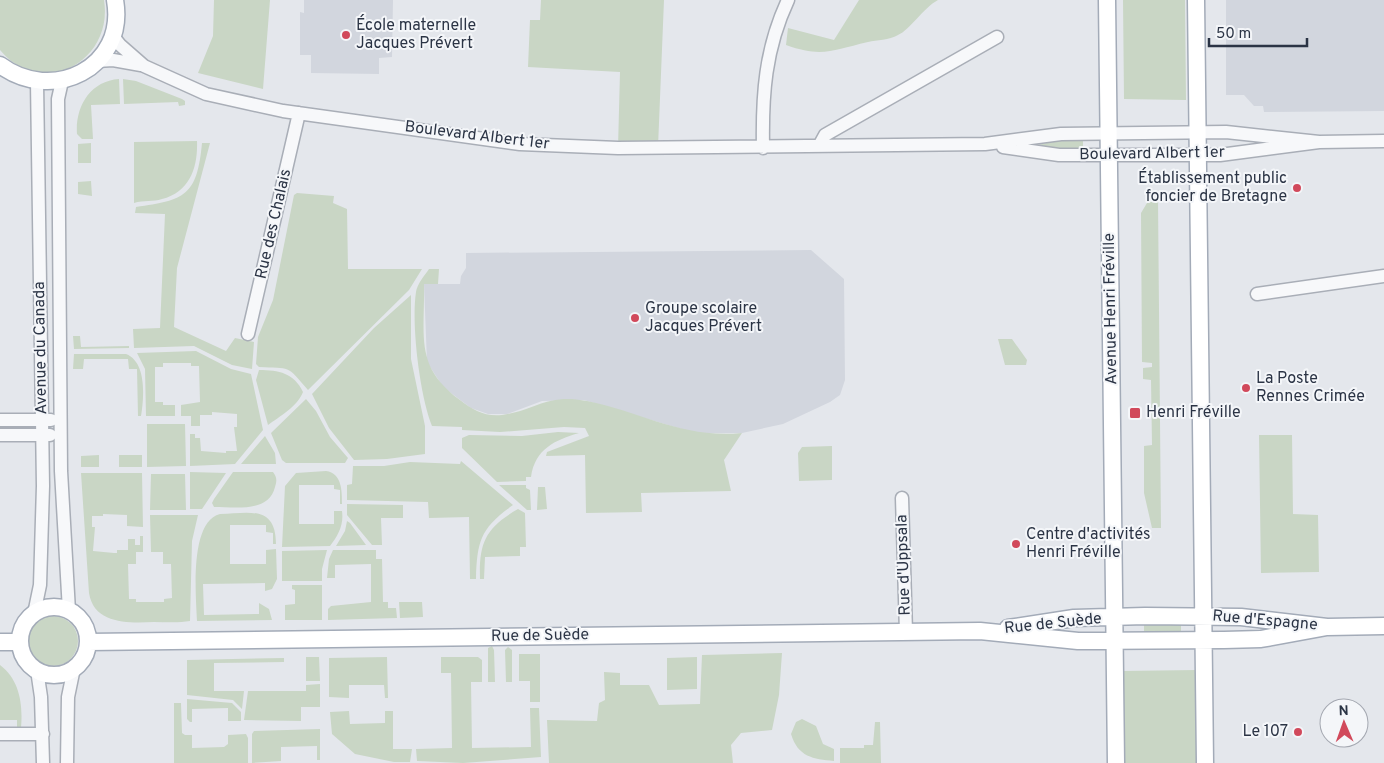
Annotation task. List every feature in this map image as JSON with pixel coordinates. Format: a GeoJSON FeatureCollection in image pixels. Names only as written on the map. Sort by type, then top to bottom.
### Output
{"type":"FeatureCollection","features":[{"type":"Feature","properties":{"kind":"main road"},"geometry":{"type":"LineString","coordinates":[[0,65],[12,74],[37,82],[62,81],[81,73],[97,61],[112,35],[116,15],[115,0]]}},
{"type":"Feature","properties":{"kind":"main road","name":"Avenue Henri Fréville"},"geometry":{"type":"LineString","coordinates":[[1108,0],[1116,763]]}},
{"type":"Feature","properties":{"kind":"main road"},"geometry":{"type":"LineString","coordinates":[[1196,0],[1205,763]]}},
{"type":"Feature","properties":{"kind":"main road"},"geometry":{"type":"LineString","coordinates":[[50,607],[70,610],[83,623],[88,642],[85,654],[74,668],[56,674],[37,670],[31,666],[22,654],[20,642],[22,629],[34,614],[50,607]]}},
{"type":"Feature","properties":{"kind":"main road"},"geometry":{"type":"LineString","coordinates":[[1115,617],[1204,616]]}},
{"type":"Feature","properties":{"kind":"main road","name":"Rue d'Espagne"},"geometry":{"type":"LineString","coordinates":[[1204,616],[1260,619],[1327,626],[1384,626]]}},
{"type":"Feature","properties":{"kind":"main road","name":"Rue de Suède"},"geometry":{"type":"LineString","coordinates":[[991,631],[1074,618],[1115,617]]}},
{"type":"Feature","properties":{"kind":"main road","name":"Rue d'Espagne"},"geometry":{"type":"LineString","coordinates":[[1204,640],[1261,638],[1327,626]]}},
{"type":"Feature","properties":{"kind":"main road","name":"Rue de Suède"},"geometry":{"type":"LineString","coordinates":[[88,642],[991,631],[1078,642],[1115,641]]}},
{"type":"Feature","properties":{"kind":"main road"},"geometry":{"type":"LineString","coordinates":[[1115,641],[1204,640]]}},
{"type":"Feature","properties":{"kind":"main road"},"geometry":{"type":"LineString","coordinates":[[0,642],[20,642]]}},
{"type":"Feature","properties":{"kind":"street"},"geometry":{"type":"LineString","coordinates":[[763,148],[763,106],[768,52],[775,27],[788,0]]}},
{"type":"Feature","properties":{"kind":"street","name":"Boulevard Albert 1er"},"geometry":{"type":"LineString","coordinates":[[112,35],[120,45],[144,66]]}},
{"type":"Feature","properties":{"kind":"street"},"geometry":{"type":"LineString","coordinates":[[819,146],[825,135],[997,37]]}},
{"type":"Feature","properties":{"kind":"street","name":"Boulevard Albert 1er"},"geometry":{"type":"LineString","coordinates":[[97,61],[119,60],[144,66],[206,94],[299,113],[536,145],[618,148],[763,148],[985,144],[1061,134],[1242,132],[1319,142]]}},
{"type":"Feature","properties":{"kind":"street","name":"Avenue du Canada"},"geometry":{"type":"LineString","coordinates":[[62,81],[58,99],[61,435],[62,490],[70,610]]}},
{"type":"Feature","properties":{"kind":"street","name":"Avenue du Canada"},"geometry":{"type":"LineString","coordinates":[[34,614],[40,585],[42,435],[37,82]]}},
{"type":"Feature","properties":{"kind":"street","name":"Rue des Chalais"},"geometry":{"type":"LineString","coordinates":[[248,334],[299,113]]}},
{"type":"Feature","properties":{"kind":"street","name":"Boulevard Albert 1er"},"geometry":{"type":"LineString","coordinates":[[985,144],[1059,155],[1109,155],[1220,154],[1319,142],[1384,141]]}},
{"type":"Feature","properties":{"kind":"street"},"geometry":{"type":"LineString","coordinates":[[1257,294],[1384,276]]}},
{"type":"Feature","properties":{"kind":"street"},"geometry":{"type":"LineString","coordinates":[[0,420],[61,420]]}},
{"type":"Feature","properties":{"kind":"street"},"geometry":{"type":"LineString","coordinates":[[0,435],[61,435]]}},
{"type":"Feature","properties":{"kind":"street","name":"Rue d'Uppsala"},"geometry":{"type":"LineString","coordinates":[[902,498],[906,632]]}},
{"type":"Feature","properties":{"kind":"street"},"geometry":{"type":"LineString","coordinates":[[1260,619],[1261,638]]}},
{"type":"Feature","properties":{"kind":"street"},"geometry":{"type":"LineString","coordinates":[[67,763],[68,697],[74,668]]}},
{"type":"Feature","properties":{"kind":"street"},"geometry":{"type":"LineString","coordinates":[[37,670],[40,683],[44,763]]}},
{"type":"Feature","properties":{"kind":"street"},"geometry":{"type":"LineString","coordinates":[[0,734],[43,734]]}},
{"type":"Feature","properties":{"kind":"shaded area","name":"École maternelle Jacques Prévert"},"geometry":{"type":"Polygon","coordinates":[[[304,0],[393,0],[392,57],[379,58],[379,74],[311,73],[311,55],[300,55],[300,12],[304,13],[304,0]]]}},
{"type":"Feature","properties":{"kind":"shaded area"},"geometry":{"type":"Polygon","coordinates":[[[1226,0],[1384,0],[1384,111],[1264,112],[1263,106],[1254,106],[1244,95],[1226,95],[1226,0]]]}},
{"type":"Feature","properties":{"kind":"shaded area","name":"Groupe scolaire Jacques Prévert"},"geometry":{"type":"Polygon","coordinates":[[[811,250],[844,279],[845,380],[840,395],[830,402],[783,424],[742,433],[695,433],[584,400],[542,401],[507,414],[488,414],[471,408],[443,387],[427,362],[424,284],[460,284],[461,276],[466,268],[466,253],[811,250]]]}},
{"type":"Feature","properties":{"kind":"green space"},"geometry":{"type":"Polygon","coordinates":[[[0,0],[104,0],[104,22],[98,41],[86,56],[71,67],[54,72],[35,72],[17,65],[0,50],[0,0]]]}},
{"type":"Feature","properties":{"kind":"green space"},"geometry":{"type":"Polygon","coordinates":[[[214,0],[270,0],[263,89],[198,73],[213,36],[214,0]]]}},
{"type":"Feature","properties":{"kind":"green space"},"geometry":{"type":"Polygon","coordinates":[[[541,0],[664,0],[658,147],[618,148],[620,72],[528,67],[530,20],[540,20],[541,0]]]}},
{"type":"Feature","properties":{"kind":"green space"},"geometry":{"type":"Polygon","coordinates":[[[859,0],[938,0],[927,8],[903,32],[891,38],[819,52],[786,45],[788,28],[834,40],[859,0]]]}},
{"type":"Feature","properties":{"kind":"green space"},"geometry":{"type":"Polygon","coordinates":[[[1123,0],[1185,0],[1186,100],[1124,99],[1123,0]]]}},
{"type":"Feature","properties":{"kind":"green space"},"geometry":{"type":"Polygon","coordinates":[[[119,79],[120,104],[91,105],[93,139],[82,139],[77,134],[77,124],[86,97],[100,85],[119,79]]]}},
{"type":"Feature","properties":{"kind":"green space"},"geometry":{"type":"Polygon","coordinates":[[[123,79],[136,81],[182,99],[185,101],[185,105],[179,106],[178,102],[124,104],[123,79]]]}},
{"type":"Feature","properties":{"kind":"green space"},"geometry":{"type":"Polygon","coordinates":[[[1061,140],[1083,140],[1083,150],[1033,146],[1061,140]]]}},
{"type":"Feature","properties":{"kind":"green space"},"geometry":{"type":"Polygon","coordinates":[[[197,141],[194,169],[186,184],[179,191],[172,196],[162,199],[134,203],[134,142],[197,141]]]}},
{"type":"Feature","properties":{"kind":"green space"},"geometry":{"type":"Polygon","coordinates":[[[91,143],[91,163],[78,163],[78,144],[91,143]]]}},
{"type":"Feature","properties":{"kind":"green space"},"geometry":{"type":"Polygon","coordinates":[[[202,143],[210,143],[177,268],[174,327],[226,351],[235,338],[254,342],[252,369],[232,365],[194,346],[134,348],[133,329],[160,328],[165,214],[135,213],[136,207],[166,202],[177,198],[185,192],[192,185],[196,174],[202,143]]]}},
{"type":"Feature","properties":{"kind":"green space"},"geometry":{"type":"Polygon","coordinates":[[[91,181],[92,196],[78,194],[78,182],[91,181]]]}},
{"type":"Feature","properties":{"kind":"green space"},"geometry":{"type":"Polygon","coordinates":[[[297,193],[334,196],[333,203],[347,209],[348,269],[422,269],[409,290],[308,390],[287,369],[259,367],[256,364],[258,337],[273,300],[294,195],[297,193]]]}},
{"type":"Feature","properties":{"kind":"green space"},"geometry":{"type":"Polygon","coordinates":[[[1158,200],[1161,528],[1152,528],[1144,493],[1144,446],[1152,445],[1151,380],[1143,379],[1143,368],[1152,367],[1152,363],[1142,362],[1141,213],[1147,203],[1158,200]]]}},
{"type":"Feature","properties":{"kind":"green space"},"geometry":{"type":"Polygon","coordinates":[[[429,269],[439,269],[438,284],[424,284],[425,349],[435,375],[445,387],[465,404],[479,412],[490,415],[502,415],[514,413],[542,403],[573,399],[607,406],[701,432],[721,434],[742,433],[724,460],[731,491],[641,493],[642,512],[586,513],[585,455],[546,456],[547,452],[589,436],[585,428],[564,427],[500,432],[462,430],[462,427],[432,426],[420,379],[415,323],[417,289],[429,269]]]}},
{"type":"Feature","properties":{"kind":"green space"},"geometry":{"type":"Polygon","coordinates":[[[411,295],[411,359],[425,426],[425,454],[387,459],[354,460],[329,428],[312,394],[374,328],[411,295]]]}},
{"type":"Feature","properties":{"kind":"green space"},"geometry":{"type":"Polygon","coordinates":[[[73,336],[80,336],[81,347],[129,346],[129,348],[74,349],[73,336]]]}},
{"type":"Feature","properties":{"kind":"green space"},"geometry":{"type":"Polygon","coordinates":[[[998,339],[1012,339],[1027,360],[1026,365],[1005,365],[998,339]]]}},
{"type":"Feature","properties":{"kind":"green space"},"geometry":{"type":"Polygon","coordinates":[[[196,351],[231,369],[251,374],[263,430],[235,464],[190,466],[190,434],[195,434],[195,438],[200,438],[201,451],[226,453],[226,451],[237,451],[234,427],[237,427],[237,414],[212,412],[212,415],[200,415],[200,426],[191,426],[191,416],[181,416],[181,405],[200,402],[199,366],[191,366],[191,363],[163,363],[163,367],[155,367],[155,402],[163,402],[163,405],[175,405],[175,416],[146,416],[145,369],[137,353],[196,351]]]}},
{"type":"Feature","properties":{"kind":"green space"},"geometry":{"type":"Polygon","coordinates":[[[74,354],[126,354],[133,358],[141,372],[143,400],[141,416],[138,416],[137,369],[129,369],[128,359],[84,359],[83,369],[73,369],[74,354]]]}},
{"type":"Feature","properties":{"kind":"green space"},"geometry":{"type":"Polygon","coordinates":[[[259,370],[285,374],[295,381],[303,392],[293,406],[268,425],[256,380],[259,370]]]}},
{"type":"Feature","properties":{"kind":"green space"},"geometry":{"type":"Polygon","coordinates":[[[306,399],[316,411],[330,437],[348,458],[345,463],[286,463],[282,460],[271,433],[306,399]]]}},
{"type":"Feature","properties":{"kind":"green space"},"geometry":{"type":"Polygon","coordinates":[[[147,424],[185,424],[186,466],[147,467],[147,424]]]}},
{"type":"Feature","properties":{"kind":"green space"},"geometry":{"type":"Polygon","coordinates":[[[558,432],[579,433],[562,439],[548,447],[537,459],[531,477],[526,477],[526,481],[497,482],[462,448],[462,438],[469,435],[522,436],[558,432]]]}},
{"type":"Feature","properties":{"kind":"green space"},"geometry":{"type":"Polygon","coordinates":[[[1259,435],[1292,435],[1293,514],[1318,515],[1319,572],[1261,573],[1259,435]]]}},
{"type":"Feature","properties":{"kind":"green space"},"geometry":{"type":"Polygon","coordinates":[[[265,436],[275,453],[276,464],[241,464],[265,436]]]}},
{"type":"Feature","properties":{"kind":"green space"},"geometry":{"type":"Polygon","coordinates":[[[832,446],[832,480],[799,481],[798,453],[802,447],[832,446]]]}},
{"type":"Feature","properties":{"kind":"green space"},"geometry":{"type":"Polygon","coordinates":[[[99,455],[99,467],[81,467],[81,456],[99,455]]]}},
{"type":"Feature","properties":{"kind":"green space"},"geometry":{"type":"Polygon","coordinates":[[[119,455],[142,455],[142,467],[119,467],[119,455]]]}},
{"type":"Feature","properties":{"kind":"green space"},"geometry":{"type":"Polygon","coordinates":[[[461,461],[513,505],[487,528],[483,536],[478,554],[476,579],[470,579],[469,517],[429,518],[428,502],[347,500],[347,485],[352,484],[353,466],[384,466],[410,462],[460,464],[461,461]]]}},
{"type":"Feature","properties":{"kind":"green space"},"geometry":{"type":"Polygon","coordinates":[[[326,471],[335,475],[340,483],[342,504],[340,504],[340,490],[334,489],[334,485],[299,485],[299,524],[334,524],[334,511],[342,511],[341,526],[336,538],[330,546],[282,547],[285,486],[296,473],[326,471]]]}},
{"type":"Feature","properties":{"kind":"green space"},"geometry":{"type":"Polygon","coordinates":[[[190,472],[226,473],[202,509],[190,509],[190,472]]]}},
{"type":"Feature","properties":{"kind":"green space"},"geometry":{"type":"Polygon","coordinates":[[[233,472],[273,472],[276,481],[272,495],[259,505],[250,507],[214,507],[212,503],[214,499],[233,472]]]}},
{"type":"Feature","properties":{"kind":"green space"},"geometry":{"type":"Polygon","coordinates":[[[81,473],[142,473],[143,527],[127,526],[127,515],[103,514],[103,516],[92,516],[92,527],[95,527],[93,551],[117,553],[117,550],[128,550],[128,539],[135,539],[135,545],[140,545],[140,536],[143,536],[143,552],[136,552],[136,564],[128,564],[129,599],[136,599],[136,602],[164,602],[164,599],[172,598],[171,564],[163,564],[163,552],[151,552],[150,515],[198,515],[192,541],[190,621],[124,622],[105,617],[92,603],[89,593],[81,473]]]}},
{"type":"Feature","properties":{"kind":"green space"},"geometry":{"type":"Polygon","coordinates":[[[151,474],[185,474],[186,510],[150,510],[151,474]]]}},
{"type":"Feature","properties":{"kind":"green space"},"geometry":{"type":"Polygon","coordinates":[[[499,485],[526,485],[526,488],[530,490],[531,510],[527,510],[499,485]]]}},
{"type":"Feature","properties":{"kind":"green space"},"geometry":{"type":"Polygon","coordinates":[[[538,487],[545,487],[547,509],[537,510],[538,487]]]}},
{"type":"Feature","properties":{"kind":"green space"},"geometry":{"type":"Polygon","coordinates":[[[347,504],[403,505],[403,518],[381,518],[382,545],[372,545],[347,515],[347,504]]]}},
{"type":"Feature","properties":{"kind":"green space"},"geometry":{"type":"Polygon","coordinates":[[[518,509],[525,513],[526,547],[520,547],[520,556],[485,557],[484,579],[480,579],[481,556],[486,538],[498,523],[518,509]]]}},
{"type":"Feature","properties":{"kind":"green space"},"geometry":{"type":"Polygon","coordinates":[[[250,513],[266,517],[275,531],[276,544],[273,544],[273,533],[266,532],[266,525],[230,525],[230,564],[266,564],[266,550],[276,549],[277,579],[272,589],[265,591],[265,583],[203,584],[204,615],[259,614],[259,603],[269,609],[272,620],[197,621],[196,561],[199,545],[203,531],[210,520],[220,514],[250,513]]]}},
{"type":"Feature","properties":{"kind":"green space"},"geometry":{"type":"Polygon","coordinates":[[[347,521],[366,545],[336,546],[345,531],[347,521]]]}},
{"type":"Feature","properties":{"kind":"green space"},"geometry":{"type":"Polygon","coordinates":[[[327,550],[322,569],[322,581],[282,581],[282,551],[327,550]]]}},
{"type":"Feature","properties":{"kind":"green space"},"geometry":{"type":"Polygon","coordinates":[[[333,550],[376,550],[376,559],[382,559],[383,602],[388,602],[388,608],[396,608],[397,618],[328,620],[328,609],[331,606],[371,602],[371,564],[335,565],[335,578],[327,578],[329,559],[333,550]]]}},
{"type":"Feature","properties":{"kind":"green space"},"geometry":{"type":"Polygon","coordinates":[[[292,585],[322,585],[322,620],[285,620],[285,605],[295,604],[295,590],[292,589],[292,585]]]}},
{"type":"Feature","properties":{"kind":"green space"},"geometry":{"type":"Polygon","coordinates":[[[399,602],[422,602],[423,617],[400,618],[399,602]]]}},
{"type":"Feature","properties":{"kind":"green space"},"geometry":{"type":"Polygon","coordinates":[[[53,616],[63,618],[71,623],[76,631],[78,641],[76,651],[71,659],[63,664],[53,666],[43,664],[35,659],[30,651],[28,641],[30,631],[35,623],[43,618],[53,616]]]}},
{"type":"Feature","properties":{"kind":"green space"},"geometry":{"type":"Polygon","coordinates":[[[1181,624],[1181,634],[1144,635],[1144,625],[1181,624]]]}},
{"type":"Feature","properties":{"kind":"green space"},"geometry":{"type":"Polygon","coordinates":[[[492,646],[494,650],[495,682],[488,682],[488,648],[492,646]]]}},
{"type":"Feature","properties":{"kind":"green space"},"geometry":{"type":"Polygon","coordinates":[[[508,647],[512,650],[512,682],[506,682],[505,650],[508,647]]]}},
{"type":"Feature","properties":{"kind":"green space"},"geometry":{"type":"Polygon","coordinates":[[[782,653],[779,695],[772,730],[741,733],[731,745],[733,763],[549,763],[547,720],[597,721],[599,703],[605,700],[604,672],[620,673],[620,685],[649,685],[659,705],[700,704],[702,655],[782,653]]]}},
{"type":"Feature","properties":{"kind":"green space"},"geometry":{"type":"Polygon","coordinates":[[[519,654],[540,654],[540,702],[530,702],[530,681],[519,681],[519,654]]]}},
{"type":"Feature","properties":{"kind":"green space"},"geometry":{"type":"Polygon","coordinates":[[[306,657],[319,657],[320,681],[306,681],[306,657]]]}},
{"type":"Feature","properties":{"kind":"green space"},"geometry":{"type":"Polygon","coordinates":[[[387,657],[388,698],[385,698],[384,685],[349,685],[349,698],[329,697],[329,658],[387,657]]]}},
{"type":"Feature","properties":{"kind":"green space"},"geometry":{"type":"Polygon","coordinates":[[[441,657],[478,657],[482,660],[482,682],[471,682],[472,748],[531,747],[530,708],[539,708],[541,757],[463,763],[417,761],[416,749],[452,748],[451,673],[441,673],[441,657]]]}},
{"type":"Feature","properties":{"kind":"green space"},"geometry":{"type":"Polygon","coordinates":[[[697,657],[697,689],[667,690],[667,658],[697,657]]]}},
{"type":"Feature","properties":{"kind":"green space"},"geometry":{"type":"Polygon","coordinates":[[[284,658],[284,662],[214,663],[214,691],[244,691],[242,709],[233,700],[187,695],[187,660],[284,658]]]}},
{"type":"Feature","properties":{"kind":"green space"},"geometry":{"type":"Polygon","coordinates":[[[0,665],[12,678],[19,694],[21,702],[21,728],[17,729],[17,720],[0,720],[0,665]]]}},
{"type":"Feature","properties":{"kind":"green space"},"geometry":{"type":"Polygon","coordinates":[[[1197,670],[1198,763],[1123,763],[1122,671],[1197,670]]]}},
{"type":"Feature","properties":{"kind":"green space"},"geometry":{"type":"Polygon","coordinates":[[[320,684],[320,707],[301,707],[301,721],[244,720],[248,691],[306,691],[306,685],[320,684]]]}},
{"type":"Feature","properties":{"kind":"green space"},"geometry":{"type":"Polygon","coordinates":[[[187,699],[232,703],[241,712],[241,721],[228,721],[228,708],[192,709],[192,722],[190,722],[187,719],[187,699]]]}},
{"type":"Feature","properties":{"kind":"green space"},"geometry":{"type":"Polygon","coordinates":[[[174,703],[181,703],[182,733],[192,735],[192,748],[224,747],[228,744],[228,735],[246,734],[248,738],[248,763],[174,763],[174,703]]]}},
{"type":"Feature","properties":{"kind":"green space"},"geometry":{"type":"Polygon","coordinates":[[[349,711],[350,724],[385,723],[385,711],[393,711],[393,749],[412,749],[410,762],[394,762],[355,754],[332,734],[330,712],[349,711]]]}},
{"type":"Feature","properties":{"kind":"green space"},"geometry":{"type":"Polygon","coordinates":[[[802,719],[816,726],[823,744],[834,749],[834,761],[813,758],[798,748],[791,734],[796,722],[802,719]]]}},
{"type":"Feature","properties":{"kind":"green space"},"geometry":{"type":"Polygon","coordinates":[[[875,722],[880,722],[881,763],[840,763],[840,748],[864,748],[864,745],[873,745],[875,722]]]}},
{"type":"Feature","properties":{"kind":"green space"},"geometry":{"type":"Polygon","coordinates":[[[320,729],[320,760],[317,760],[317,746],[281,747],[281,761],[252,763],[252,734],[254,731],[320,729]]]}},
{"type":"Feature","properties":{"kind":"place","name":"École maternelle Jacques Prévert"},"geometry":{"type":"Point","coordinates":[346,35]}},
{"type":"Feature","properties":{"kind":"place","name":"Établissement public foncier de Bretagne"},"geometry":{"type":"Point","coordinates":[1297,188]}},
{"type":"Feature","properties":{"kind":"place","name":"Groupe scolaire Jacques Prévert"},"geometry":{"type":"Point","coordinates":[635,318]}},
{"type":"Feature","properties":{"kind":"place","name":"La Poste Rennes Crimée"},"geometry":{"type":"Point","coordinates":[1246,388]}},
{"type":"Feature","properties":{"kind":"place","name":"Henri Fréville"},"geometry":{"type":"Point","coordinates":[1135,413]}},
{"type":"Feature","properties":{"kind":"place","name":"Centre d'activités Henri Fréville"},"geometry":{"type":"Point","coordinates":[1016,544]}},
{"type":"Feature","properties":{"kind":"place","name":"Le 107"},"geometry":{"type":"Point","coordinates":[1298,732]}}]}
